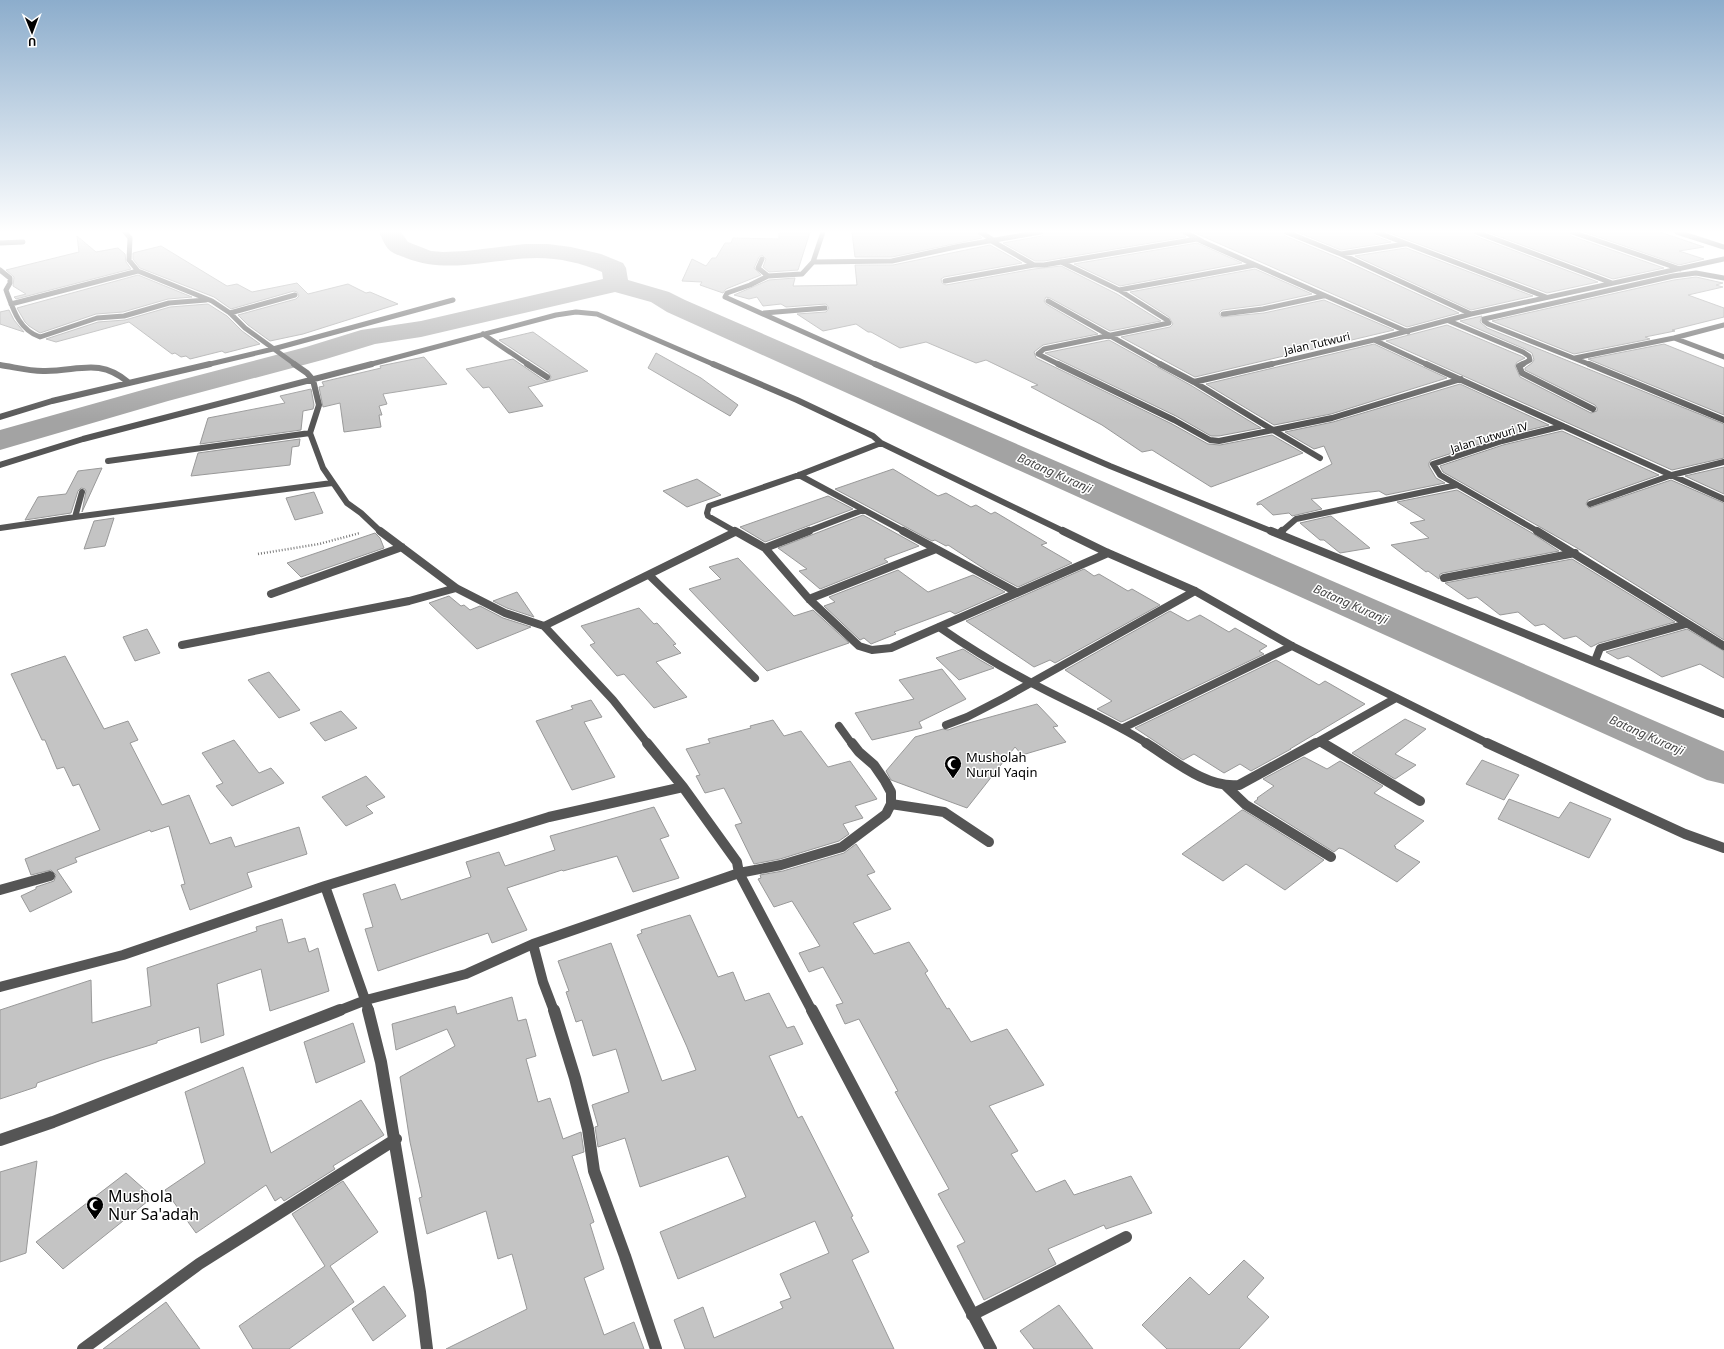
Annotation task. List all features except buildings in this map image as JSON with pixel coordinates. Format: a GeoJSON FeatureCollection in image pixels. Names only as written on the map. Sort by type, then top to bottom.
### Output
{"type":"FeatureCollection","features":[{"type":"Feature","properties":{"kind":"street"},"geometry":{"type":"LineString","coordinates":[[8,295],[24,329],[32,336],[40,337],[97,318],[124,316],[169,303],[209,300]]}},
{"type":"Feature","properties":{"kind":"street"},"geometry":{"type":"LineString","coordinates":[[11,304],[46,295]]}},
{"type":"Feature","properties":{"kind":"street"},"geometry":{"type":"LineString","coordinates":[[197,295],[209,300],[230,313],[245,328],[307,373],[313,380],[319,405],[310,433],[323,468],[347,503],[361,513],[376,528],[456,588],[505,613],[544,626],[613,700],[683,787],[737,862],[739,873],[991,1349]]}},
{"type":"Feature","properties":{"kind":"street"},"geometry":{"type":"LineString","coordinates":[[230,313],[295,295]]}},
{"type":"Feature","properties":{"kind":"street"},"geometry":{"type":"LineString","coordinates":[[725,295],[725,297],[764,313],[802,332],[1110,466],[1280,533],[1724,714]]}},
{"type":"Feature","properties":{"kind":"street"},"geometry":{"type":"LineString","coordinates":[[1127,295],[1167,320],[1169,323],[1044,349],[1038,354],[1174,420],[1210,440],[1219,441],[1332,418],[1461,379]]}},
{"type":"Feature","properties":{"kind":"street"},"geometry":{"type":"LineString","coordinates":[[1430,295],[1471,314]]}},
{"type":"Feature","properties":{"kind":"street"},"geometry":{"type":"LineString","coordinates":[[1542,295],[1547,297]]}},
{"type":"Feature","properties":{"kind":"street","name":"Jalan Tutwuri"},"geometry":{"type":"LineString","coordinates":[[1194,382],[1408,332],[1471,314],[1557,295]]}},
{"type":"Feature","properties":{"kind":"street"},"geometry":{"type":"LineString","coordinates":[[1590,295],[1484,319],[1485,323],[1575,358],[1724,420]]}},
{"type":"Feature","properties":{"kind":"street"},"geometry":{"type":"LineString","coordinates":[[1223,314],[1323,296],[1408,332]]}},
{"type":"Feature","properties":{"kind":"street"},"geometry":{"type":"LineString","coordinates":[[0,417],[52,401],[128,382],[276,350],[454,300]]}},
{"type":"Feature","properties":{"kind":"street"},"geometry":{"type":"LineString","coordinates":[[1048,301],[1194,382],[1320,458]]}},
{"type":"Feature","properties":{"kind":"street"},"geometry":{"type":"LineString","coordinates":[[764,313],[825,308]]}},
{"type":"Feature","properties":{"kind":"street"},"geometry":{"type":"LineString","coordinates":[[0,465],[83,439],[313,380],[556,315],[576,312],[598,314],[874,436],[881,443],[1108,553],[1195,591],[1292,646],[1518,758],[1685,834],[1724,848]]}},
{"type":"Feature","properties":{"kind":"street"},"geometry":{"type":"LineString","coordinates":[[1449,321],[1523,352],[1529,356],[1530,360],[1519,366],[1522,373],[1593,409]]}},
{"type":"Feature","properties":{"kind":"street"},"geometry":{"type":"LineString","coordinates":[[1575,358],[1674,338],[1724,325]]}},
{"type":"Feature","properties":{"kind":"street"},"geometry":{"type":"LineString","coordinates":[[483,334],[547,377]]}},
{"type":"Feature","properties":{"kind":"street"},"geometry":{"type":"LineString","coordinates":[[1674,338],[1724,357]]}},
{"type":"Feature","properties":{"kind":"street"},"geometry":{"type":"LineString","coordinates":[[1374,340],[1724,499]]}},
{"type":"Feature","properties":{"kind":"street"},"geometry":{"type":"LineString","coordinates":[[0,365],[49,371],[99,368],[117,372],[128,382]]}},
{"type":"Feature","properties":{"kind":"street","name":"Jalan Tutwuri IV"},"geometry":{"type":"LineString","coordinates":[[1457,485],[1440,475],[1433,464],[1502,441],[1563,426]]}},
{"type":"Feature","properties":{"kind":"street"},"geometry":{"type":"LineString","coordinates":[[108,461],[310,433]]}},
{"type":"Feature","properties":{"kind":"street"},"geometry":{"type":"LineString","coordinates":[[881,443],[799,476],[709,506],[707,513],[708,516],[765,548],[809,599],[859,646],[872,650],[891,648],[1108,553]]}},
{"type":"Feature","properties":{"kind":"street"},"geometry":{"type":"LineString","coordinates":[[1590,504],[1672,475],[1724,462]]}},
{"type":"Feature","properties":{"kind":"street"},"geometry":{"type":"LineString","coordinates":[[799,476],[1016,592]]}},
{"type":"Feature","properties":{"kind":"street"},"geometry":{"type":"LineString","coordinates":[[0,528],[332,483]]}},
{"type":"Feature","properties":{"kind":"street"},"geometry":{"type":"LineString","coordinates":[[1280,533],[1296,519],[1457,485],[1575,553],[1686,624],[1724,646]]}},
{"type":"Feature","properties":{"kind":"street"},"geometry":{"type":"LineString","coordinates":[[75,517],[82,492]]}},
{"type":"Feature","properties":{"kind":"street"},"geometry":{"type":"LineString","coordinates":[[765,548],[863,510]]}},
{"type":"Feature","properties":{"kind":"street"},"geometry":{"type":"LineString","coordinates":[[544,626],[735,532]]}},
{"type":"Feature","properties":{"kind":"street"},"geometry":{"type":"LineString","coordinates":[[271,594],[402,547]]}},
{"type":"Feature","properties":{"kind":"street"},"geometry":{"type":"LineString","coordinates":[[809,599],[936,549]]}},
{"type":"Feature","properties":{"kind":"street"},"geometry":{"type":"LineString","coordinates":[[1444,578],[1575,553]]}},
{"type":"Feature","properties":{"kind":"street"},"geometry":{"type":"LineString","coordinates":[[649,575],[755,678]]}},
{"type":"Feature","properties":{"kind":"street"},"geometry":{"type":"LineString","coordinates":[[182,645],[409,601],[456,588]]}},
{"type":"Feature","properties":{"kind":"street"},"geometry":{"type":"LineString","coordinates":[[946,724],[967,717],[1195,591]]}},
{"type":"Feature","properties":{"kind":"street"},"geometry":{"type":"LineString","coordinates":[[1595,661],[1600,648],[1686,624]]}},
{"type":"Feature","properties":{"kind":"street"},"geometry":{"type":"LineString","coordinates":[[939,627],[978,654],[1029,682],[1123,728],[1216,785],[1226,786],[1239,784],[1320,741],[1396,698]]}},
{"type":"Feature","properties":{"kind":"street"},"geometry":{"type":"LineString","coordinates":[[1123,728],[1292,646]]}},
{"type":"Feature","properties":{"kind":"street"},"geometry":{"type":"LineString","coordinates":[[0,1140],[67,1116],[366,1000],[466,974],[533,944],[739,873],[781,865],[842,847],[886,814],[891,804],[891,792],[874,765],[859,752],[839,726]]}},
{"type":"Feature","properties":{"kind":"street"},"geometry":{"type":"LineString","coordinates":[[1320,741],[1420,801]]}},
{"type":"Feature","properties":{"kind":"street"},"geometry":{"type":"LineString","coordinates":[[1226,786],[1246,805],[1331,857]]}},
{"type":"Feature","properties":{"kind":"street"},"geometry":{"type":"LineString","coordinates":[[0,987],[123,955],[326,886],[549,817],[683,787]]}},
{"type":"Feature","properties":{"kind":"street"},"geometry":{"type":"LineString","coordinates":[[891,804],[944,812],[989,842]]}},
{"type":"Feature","properties":{"kind":"street"},"geometry":{"type":"LineString","coordinates":[[0,890],[50,876]]}},
{"type":"Feature","properties":{"kind":"street"},"geometry":{"type":"LineString","coordinates":[[326,886],[366,1000],[381,1062],[396,1139],[420,1292],[427,1349]]}},
{"type":"Feature","properties":{"kind":"street"},"geometry":{"type":"LineString","coordinates":[[533,944],[542,982],[556,1016],[575,1078],[588,1129],[594,1171],[625,1256],[656,1349]]}},
{"type":"Feature","properties":{"kind":"street"},"geometry":{"type":"LineString","coordinates":[[82,1349],[198,1264],[396,1139]]}},
{"type":"Feature","properties":{"kind":"street"},"geometry":{"type":"LineString","coordinates":[[972,1315],[1126,1237]]}},
{"type":"Feature","properties":{"kind":"path"},"geometry":{"type":"LineString","coordinates":[[258,554],[319,544],[376,528]]}},
{"type":"Feature","properties":{"kind":"waterway"},"geometry":{"type":"LineString","coordinates":[[0,440],[157,395],[316,353],[371,336],[421,329],[569,295]]}},
{"type":"Feature","properties":{"kind":"waterway","name":"Batang Kuranji"},"geometry":{"type":"LineString","coordinates":[[653,295],[1724,769]]}},
{"type":"Feature","properties":{"kind":"place","name":"Musholah Nurul Yaqin"},"geometry":{"type":"Point","coordinates":[953,779]}},
{"type":"Feature","properties":{"kind":"place","name":"Mushola Nur Sa'adah"},"geometry":{"type":"Point","coordinates":[95,1220]}}]}
